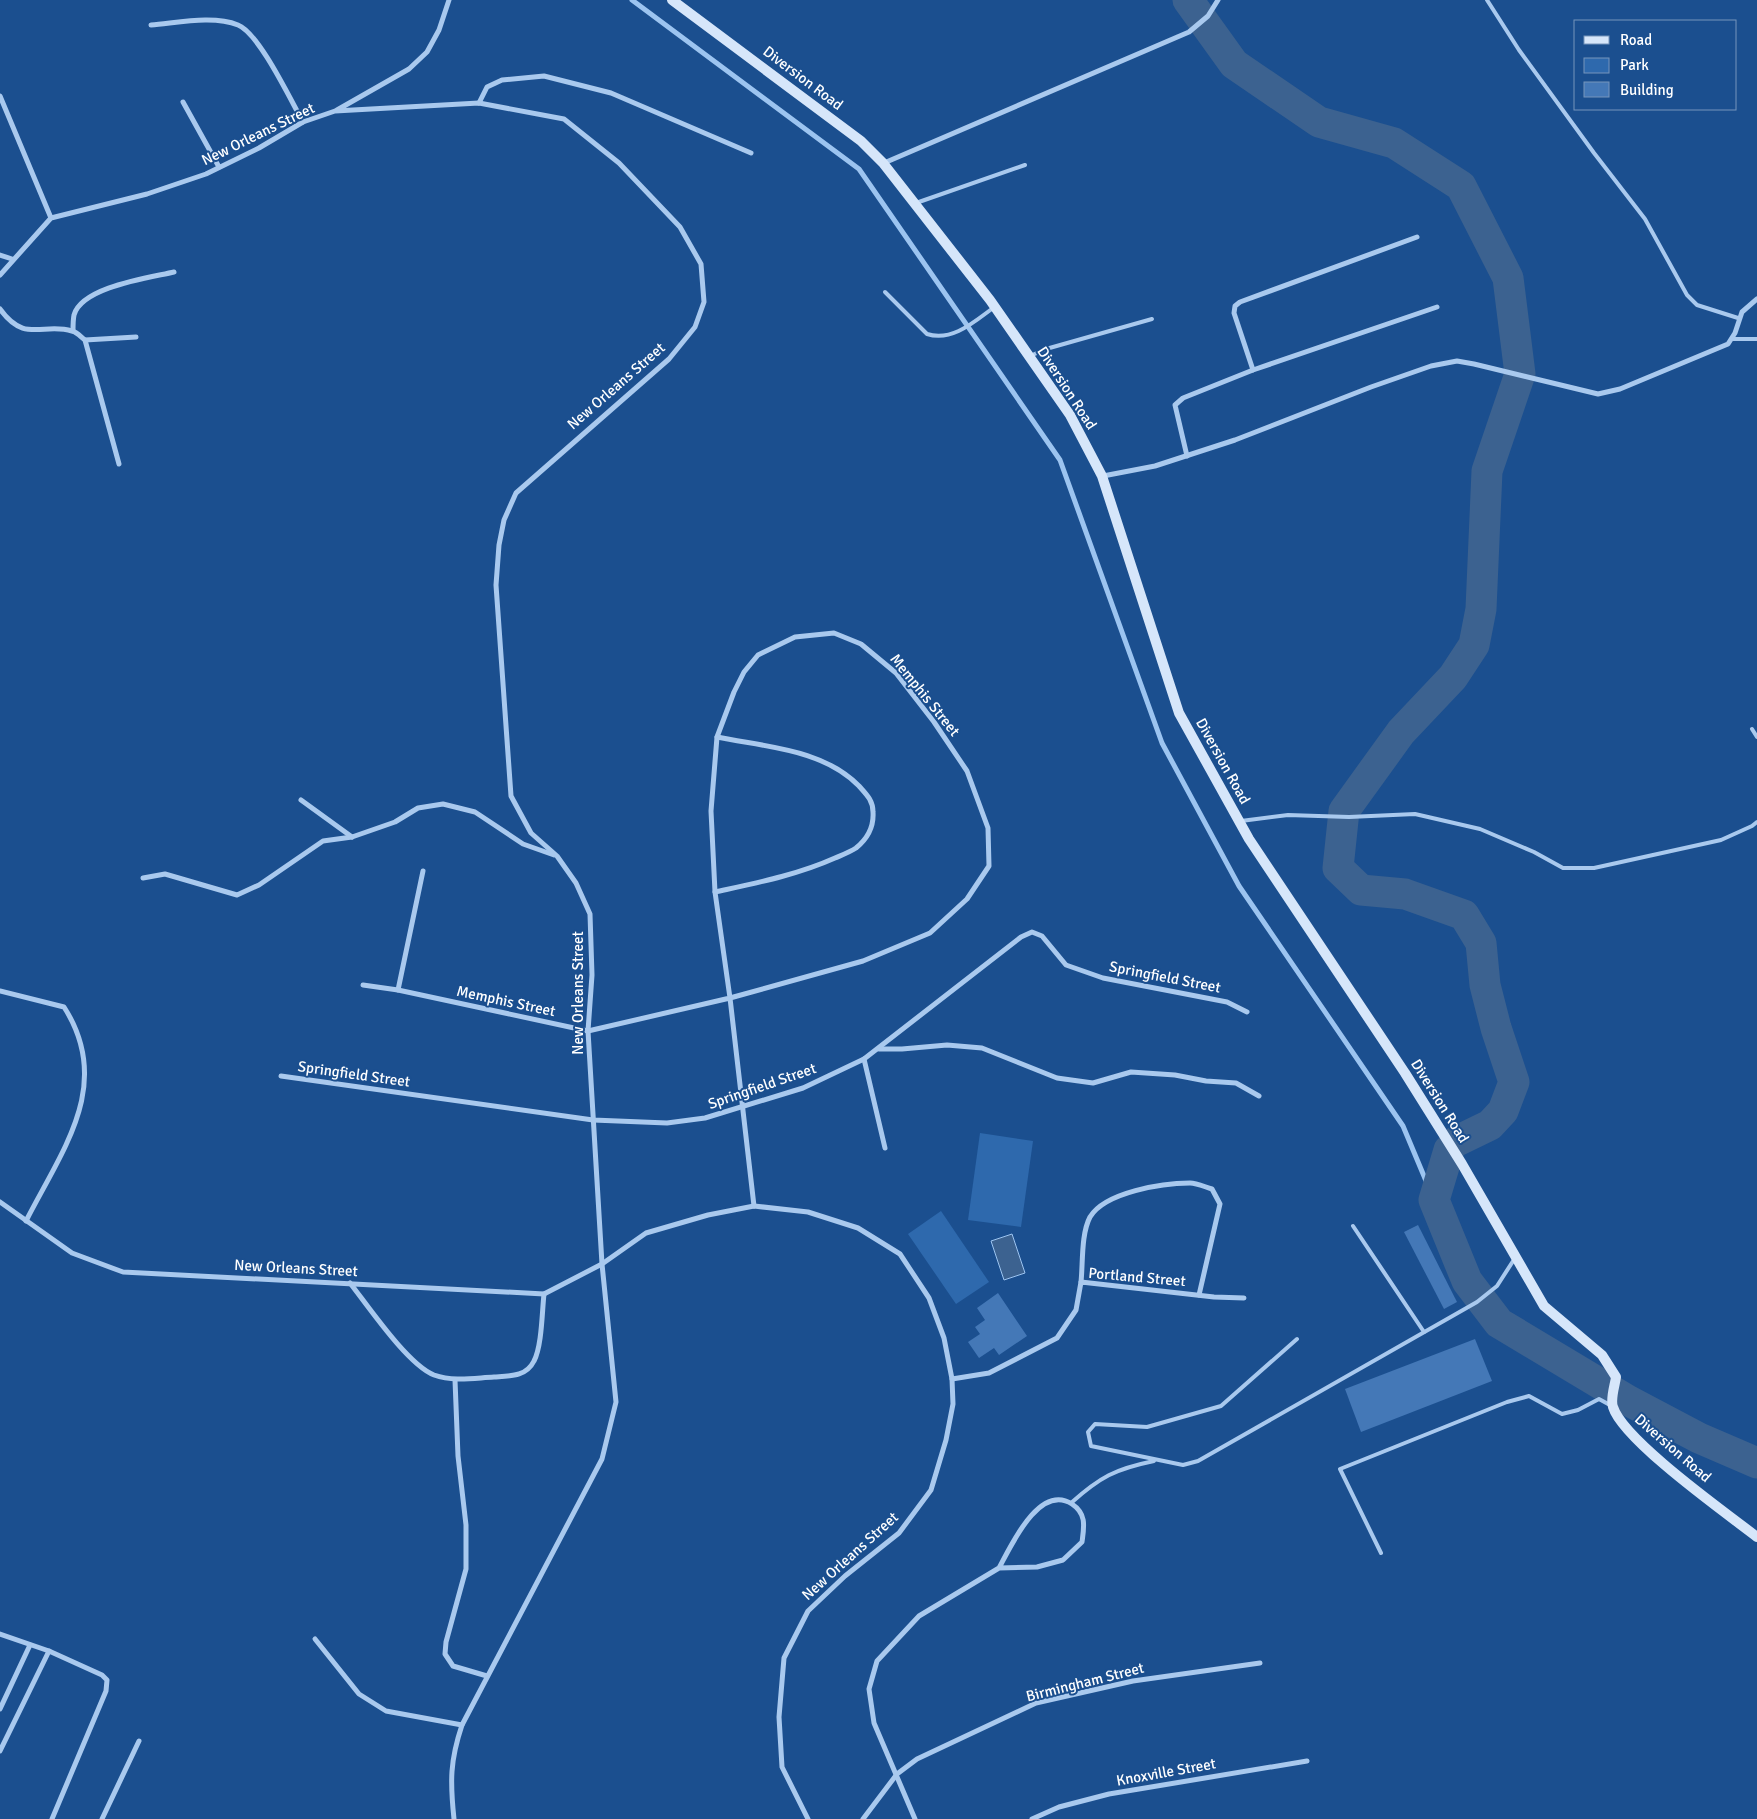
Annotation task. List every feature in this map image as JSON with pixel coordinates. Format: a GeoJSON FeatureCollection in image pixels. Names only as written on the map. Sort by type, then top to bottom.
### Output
{"type":"FeatureCollection","features":[{"type":"Feature","properties":{"kind":"street"},"geometry":{"type":"LineString","coordinates":[[335,111],[409,69],[427,52],[439,30],[449,0]]}},
{"type":"Feature","properties":{"kind":"street","name":"Diversion Road"},"geometry":{"type":"LineString","coordinates":[[672,0],[854,136],[883,163],[995,307],[1070,415],[1102,476],[1180,713],[1249,839],[1405,1073],[1462,1164],[1544,1306],[1602,1355],[1616,1376],[1612,1402],[1623,1425],[1665,1464],[1757,1537]]}},
{"type":"Feature","properties":{"kind":"street"},"geometry":{"type":"LineString","coordinates":[[883,163],[1189,32],[1208,16],[1218,0]]}},
{"type":"Feature","properties":{"kind":"street"},"geometry":{"type":"LineString","coordinates":[[151,25],[221,22],[239,25],[253,36],[303,122]]}},
{"type":"Feature","properties":{"kind":"street"},"geometry":{"type":"LineString","coordinates":[[479,103],[487,87],[502,80],[544,76],[611,93],[751,153]]}},
{"type":"Feature","properties":{"kind":"street"},"geometry":{"type":"LineString","coordinates":[[0,96],[51,218],[0,274]]}},
{"type":"Feature","properties":{"kind":"street"},"geometry":{"type":"LineString","coordinates":[[183,102],[219,167]]}},
{"type":"Feature","properties":{"kind":"street","name":"New Orleans Street"},"geometry":{"type":"LineString","coordinates":[[51,218],[147,194],[219,167],[259,148],[303,122],[335,111],[479,103],[564,119],[619,164],[680,227],[701,264],[704,302],[695,326],[669,359],[516,493],[504,520],[499,545],[496,585],[511,796],[531,833],[557,856],[576,883],[590,914],[592,975],[588,1031],[602,1264],[616,1402],[602,1459],[462,1725],[452,1760],[450,1785],[454,1819]]}},
{"type":"Feature","properties":{"kind":"street"},"geometry":{"type":"LineString","coordinates":[[1253,370],[1234,313],[1235,306],[1240,302],[1417,237]]}},
{"type":"Feature","properties":{"kind":"street"},"geometry":{"type":"LineString","coordinates":[[0,255],[12,260]]}},
{"type":"Feature","properties":{"kind":"street"},"geometry":{"type":"LineString","coordinates":[[73,331],[74,315],[81,304],[93,294],[174,272]]}},
{"type":"Feature","properties":{"kind":"street"},"geometry":{"type":"LineString","coordinates":[[1102,476],[1154,466],[1187,456],[1431,366],[1457,362],[1530,376],[1584,392],[1598,394],[1620,389],[1672,369],[1728,344],[1733,338],[1738,318],[1757,299]]}},
{"type":"Feature","properties":{"kind":"street"},"geometry":{"type":"LineString","coordinates":[[1187,456],[1176,405],[1183,398],[1253,370],[1437,307]]}},
{"type":"Feature","properties":{"kind":"street"},"geometry":{"type":"LineString","coordinates":[[0,309],[6,317],[22,329],[73,331],[85,340],[119,464]]}},
{"type":"Feature","properties":{"kind":"street"},"geometry":{"type":"LineString","coordinates":[[85,340],[136,337]]}},
{"type":"Feature","properties":{"kind":"street","name":"Memphis Street"},"geometry":{"type":"LineString","coordinates":[[363,985],[398,990],[588,1031],[730,998],[864,961],[930,933],[967,899],[989,866],[988,828],[967,771],[934,722],[896,673],[861,644],[834,633],[795,637],[758,655],[744,672],[734,692],[717,738],[711,811],[715,892],[730,998]]}},
{"type":"Feature","properties":{"kind":"street"},"geometry":{"type":"LineString","coordinates":[[715,892],[796,874],[855,849],[867,837],[873,816],[873,805],[869,796],[853,780],[828,762],[807,755],[717,738]]}},
{"type":"Feature","properties":{"kind":"street"},"geometry":{"type":"LineString","coordinates":[[301,800],[352,837]]}},
{"type":"Feature","properties":{"kind":"street"},"geometry":{"type":"LineString","coordinates":[[143,878],[165,874],[237,895],[259,885],[323,841],[352,837],[395,822],[418,808],[443,804],[475,812],[524,844],[557,856]]}},
{"type":"Feature","properties":{"kind":"street"},"geometry":{"type":"LineString","coordinates":[[398,990],[423,871]]}},
{"type":"Feature","properties":{"kind":"street","name":"Springfield Street"},"geometry":{"type":"LineString","coordinates":[[281,1076],[594,1120],[667,1123],[705,1118],[803,1088],[864,1059],[1020,937],[1032,932],[1042,936],[1066,965],[1103,978],[1227,1002],[1247,1012]]}},
{"type":"Feature","properties":{"kind":"street"},"geometry":{"type":"LineString","coordinates":[[0,991],[64,1007],[76,1026],[86,1063],[85,1094],[79,1118],[26,1221]]}},
{"type":"Feature","properties":{"kind":"street"},"geometry":{"type":"LineString","coordinates":[[730,998],[754,1206]]}},
{"type":"Feature","properties":{"kind":"street"},"geometry":{"type":"LineString","coordinates":[[878,1049],[947,1045],[982,1048],[1057,1078],[1093,1083],[1131,1072],[1175,1074],[1206,1081],[1236,1083],[1258,1096]]}},
{"type":"Feature","properties":{"kind":"street"},"geometry":{"type":"LineString","coordinates":[[864,1059],[885,1148]]}},
{"type":"Feature","properties":{"kind":"street"},"geometry":{"type":"LineString","coordinates":[[1081,1282],[1090,1217],[1110,1199],[1156,1186],[1192,1183],[1212,1189],[1220,1204],[1199,1295]]}},
{"type":"Feature","properties":{"kind":"street","name":"New Orleans Street"},"geometry":{"type":"LineString","coordinates":[[0,1202],[72,1253],[123,1272],[544,1294],[602,1264],[646,1233],[708,1215],[754,1206],[808,1212],[850,1226],[900,1254],[929,1298],[944,1338],[952,1380],[953,1404],[946,1440],[931,1490],[899,1532],[845,1576],[808,1611],[784,1658],[779,1717],[782,1767],[808,1819]]}},
{"type":"Feature","properties":{"kind":"street","name":"Portland Street"},"geometry":{"type":"LineString","coordinates":[[952,1380],[989,1373],[1057,1338],[1076,1310],[1081,1282],[1244,1298]]}},
{"type":"Feature","properties":{"kind":"street"},"geometry":{"type":"LineString","coordinates":[[350,1283],[416,1364],[434,1375],[455,1380],[516,1375],[527,1371],[535,1361],[544,1294]]}},
{"type":"Feature","properties":{"kind":"street"},"geometry":{"type":"LineString","coordinates":[[455,1380],[458,1456],[466,1525],[466,1569],[446,1642],[445,1654],[453,1666],[487,1676]]}},
{"type":"Feature","properties":{"kind":"street"},"geometry":{"type":"LineString","coordinates":[[915,1819],[874,1723],[869,1689],[877,1661],[919,1616],[999,1568],[1037,1566],[1063,1560],[1082,1542],[1084,1520],[1080,1511],[1071,1503],[1059,1500],[1044,1504],[1024,1522],[999,1568]]}},
{"type":"Feature","properties":{"kind":"street"},"geometry":{"type":"LineString","coordinates":[[0,1634],[49,1651],[102,1675],[107,1680],[107,1686],[52,1819]]}},
{"type":"Feature","properties":{"kind":"street"},"geometry":{"type":"LineString","coordinates":[[315,1640],[358,1694],[386,1712],[462,1725]]}},
{"type":"Feature","properties":{"kind":"street"},"geometry":{"type":"LineString","coordinates":[[0,1709],[30,1645]]}},
{"type":"Feature","properties":{"kind":"street"},"geometry":{"type":"LineString","coordinates":[[0,1751],[49,1651]]}},
{"type":"Feature","properties":{"kind":"street","name":"Birmingham Street"},"geometry":{"type":"LineString","coordinates":[[864,1819],[897,1774],[917,1760],[1036,1703],[1133,1681],[1260,1663]]}},
{"type":"Feature","properties":{"kind":"street"},"geometry":{"type":"LineString","coordinates":[[102,1819],[140,1741]]}},
{"type":"Feature","properties":{"kind":"street","name":"Knoxville Street"},"geometry":{"type":"LineString","coordinates":[[1032,1819],[1059,1807],[1109,1794],[1307,1760]]}},
{"type":"Feature","properties":{"kind":"lane"},"geometry":{"type":"LineString","coordinates":[[1487,0],[1519,50],[1594,153],[1645,218],[1687,295],[1697,305],[1738,318]]}},
{"type":"Feature","properties":{"kind":"lane"},"geometry":{"type":"LineString","coordinates":[[915,204],[1025,166]]}},
{"type":"Feature","properties":{"kind":"lane"},"geometry":{"type":"LineString","coordinates":[[885,292],[928,334],[945,336],[964,329],[995,307]]}},
{"type":"Feature","properties":{"kind":"lane"},"geometry":{"type":"LineString","coordinates":[[1029,356],[1046,349],[1152,319]]}},
{"type":"Feature","properties":{"kind":"lane"},"geometry":{"type":"LineString","coordinates":[[1733,338],[1757,339]]}},
{"type":"Feature","properties":{"kind":"lane"},"geometry":{"type":"LineString","coordinates":[[1752,729],[1757,737]]}},
{"type":"Feature","properties":{"kind":"lane"},"geometry":{"type":"LineString","coordinates":[[1239,821],[1288,815],[1349,817],[1415,814],[1480,829],[1534,852],[1563,868],[1594,868],[1721,840],[1757,822]]}},
{"type":"Feature","properties":{"kind":"lane"},"geometry":{"type":"LineString","coordinates":[[1353,1226],[1424,1332]]}},
{"type":"Feature","properties":{"kind":"lane"},"geometry":{"type":"LineString","coordinates":[[1296,1339],[1221,1406],[1147,1427],[1095,1424],[1088,1432],[1090,1446],[1183,1465],[1198,1461],[1477,1302],[1496,1286],[1515,1258]]}},
{"type":"Feature","properties":{"kind":"lane"},"geometry":{"type":"LineString","coordinates":[[1381,1553],[1340,1469],[1507,1402],[1530,1396],[1562,1414],[1578,1410],[1599,1399],[1612,1402]]}},
{"type":"Feature","properties":{"kind":"lane"},"geometry":{"type":"LineString","coordinates":[[1071,1503],[1095,1482],[1122,1468],[1157,1460]]}},
{"type":"Feature","properties":{"kind":"green space"},"geometry":{"type":"Polygon","coordinates":[[[980,1133],[1033,1141],[1021,1227],[968,1220],[980,1133]]]}},
{"type":"Feature","properties":{"kind":"green space"},"geometry":{"type":"Polygon","coordinates":[[[941,1211],[989,1282],[956,1304],[908,1234],[941,1211]]]}},
{"type":"Feature","properties":{"kind":"shaded area"},"geometry":{"type":"Polygon","coordinates":[[[1012,1234],[1025,1273],[1004,1280],[991,1241],[1012,1234]]]}},
{"type":"Feature","properties":{"kind":"building"},"geometry":{"type":"Polygon","coordinates":[[[1418,1225],[1457,1302],[1444,1309],[1404,1232],[1418,1225]]]}},
{"type":"Feature","properties":{"kind":"building"},"geometry":{"type":"Polygon","coordinates":[[[998,1293],[1027,1336],[999,1355],[994,1348],[979,1358],[968,1342],[980,1334],[975,1327],[985,1320],[977,1308],[998,1293]]]}},
{"type":"Feature","properties":{"kind":"building"},"geometry":{"type":"Polygon","coordinates":[[[1475,1339],[1492,1381],[1361,1432],[1345,1389],[1475,1339]]]}},
{"type":"Feature","properties":{"kind":"waterway"},"geometry":{"type":"LineString","coordinates":[[632,0],[859,169],[1060,460],[1162,743],[1239,886],[1403,1126],[1434,1200]]}},
{"type":"Feature","properties":{"kind":"waterway"},"geometry":{"type":"LineString","coordinates":[[1188,0],[1234,64],[1319,122],[1394,143],[1461,186],[1508,278],[1520,374],[1487,471],[1481,609],[1474,645],[1453,677],[1401,732],[1344,811],[1338,868],[1361,890],[1405,894],[1464,915],[1481,943],[1485,985],[1496,1028],[1514,1082],[1503,1111],[1490,1125],[1457,1141]]}},
{"type":"Feature","properties":{"kind":"waterway"},"geometry":{"type":"LineString","coordinates":[[1449,1150],[1434,1200],[1467,1281],[1499,1323],[1629,1401],[1699,1438],[1757,1463]]}}]}
